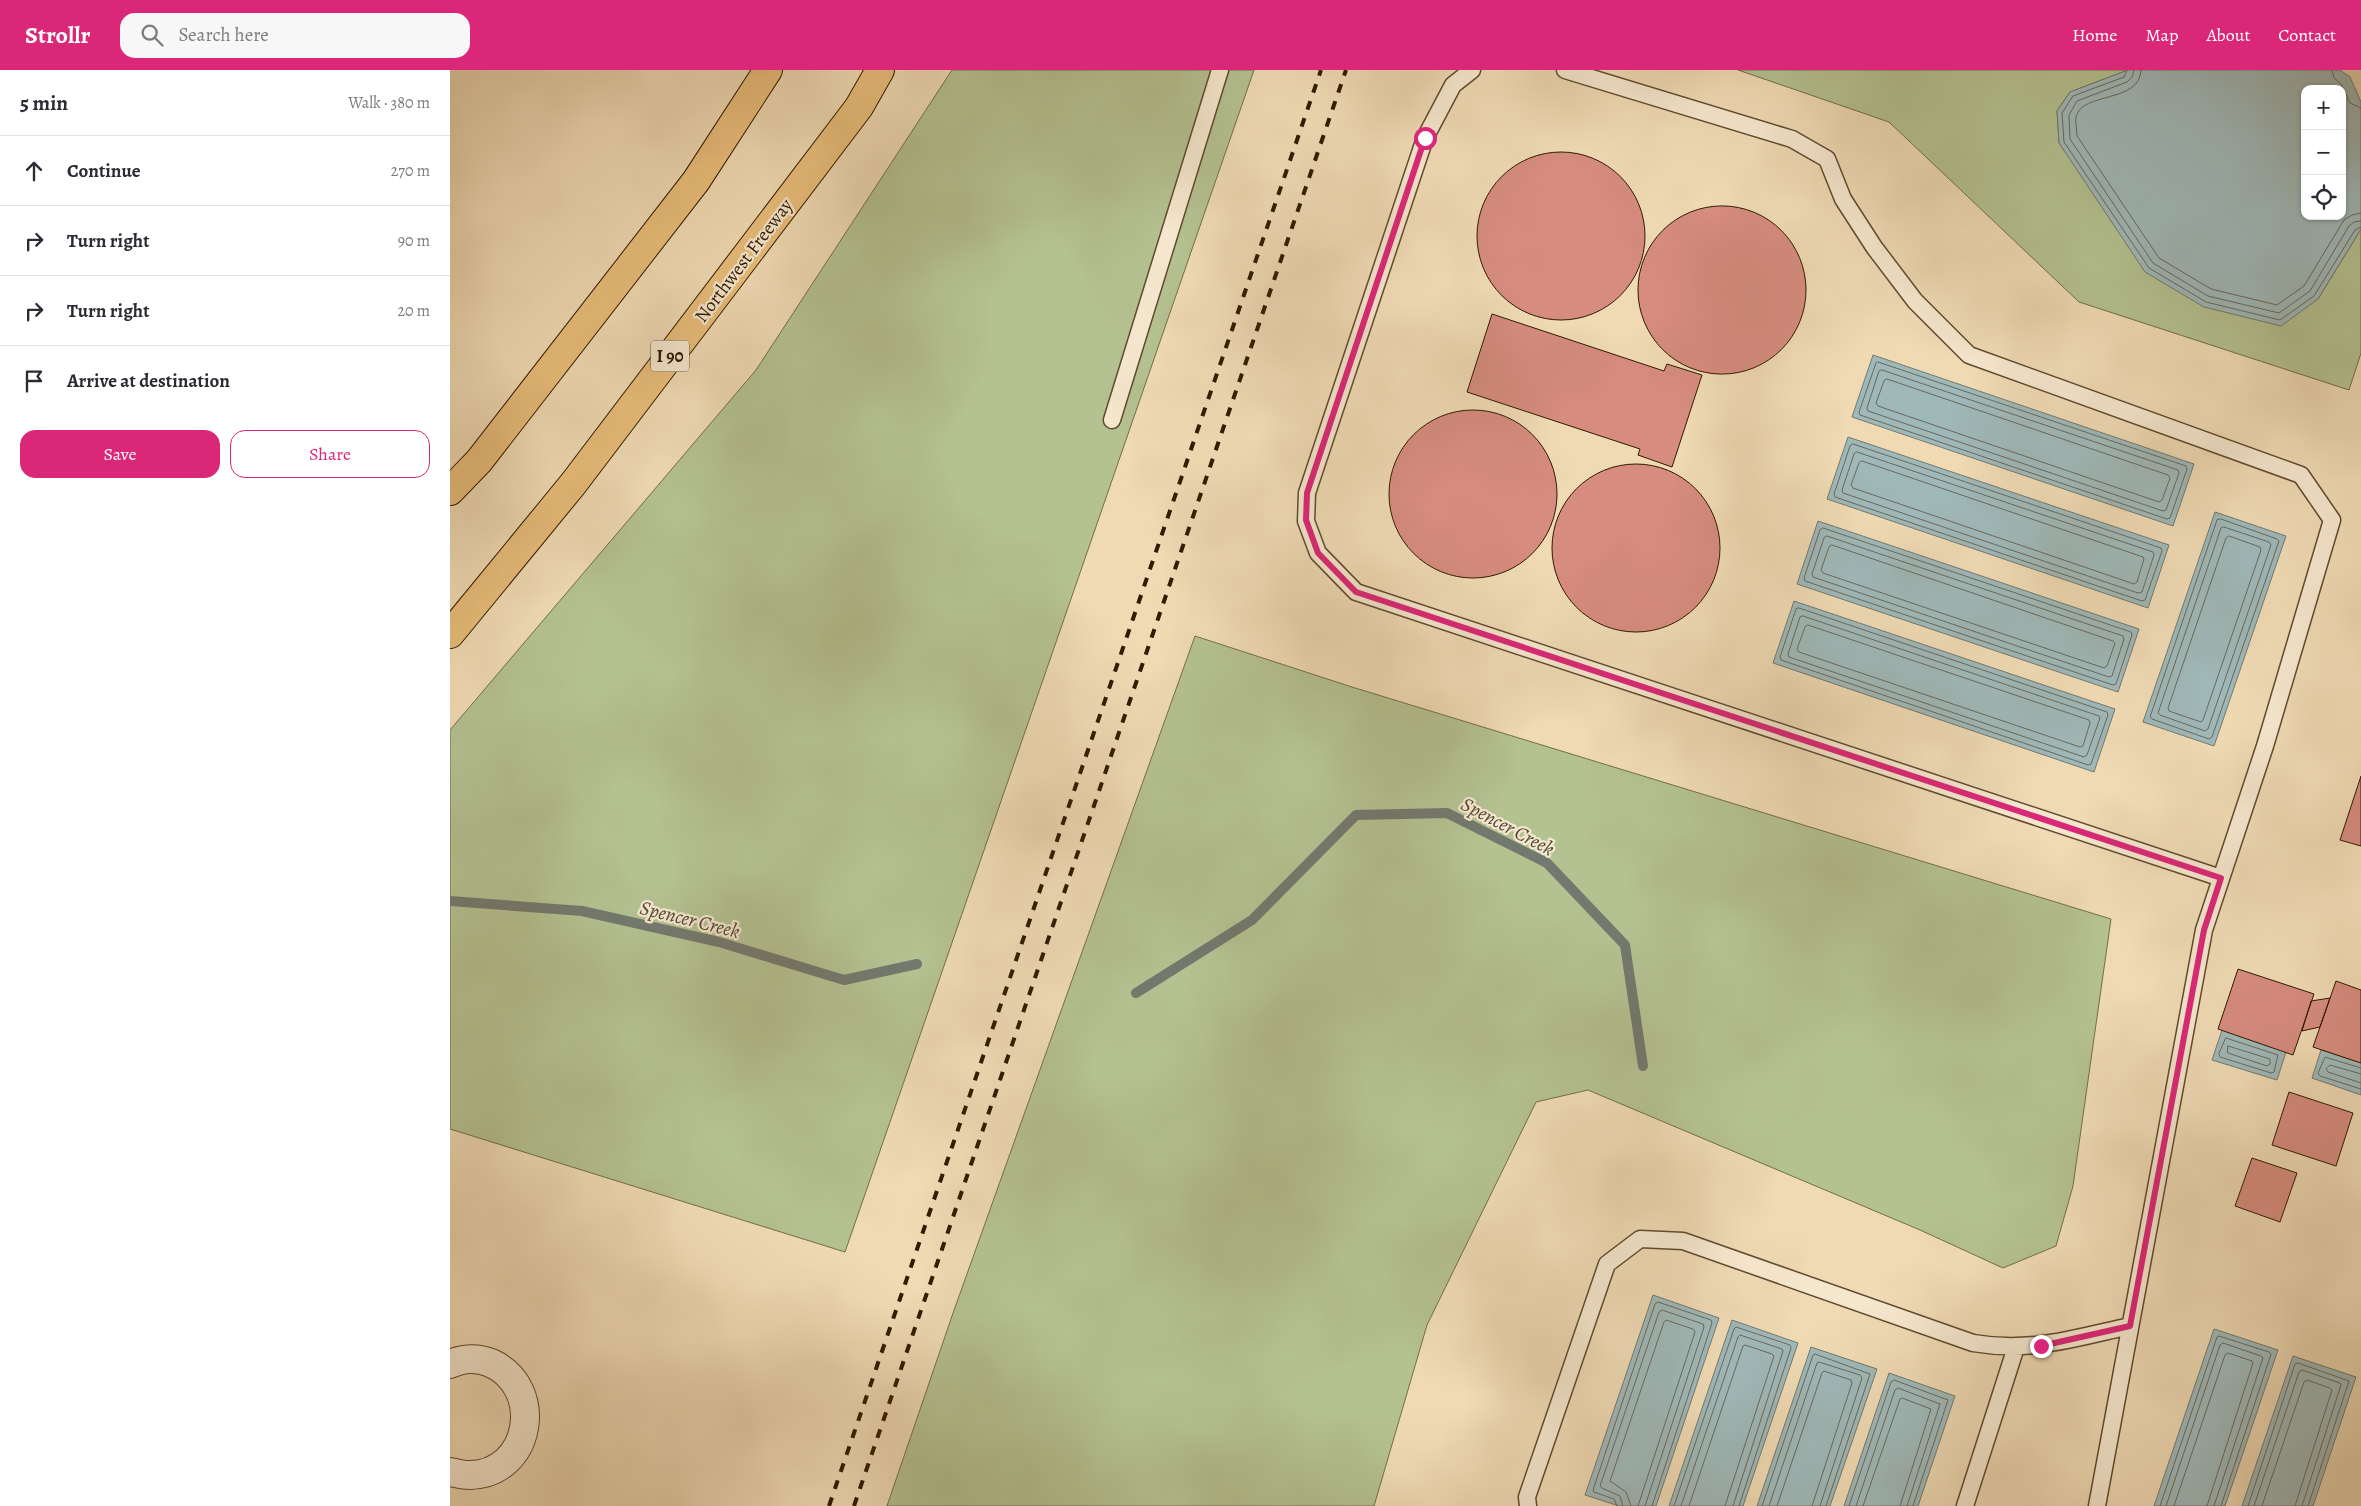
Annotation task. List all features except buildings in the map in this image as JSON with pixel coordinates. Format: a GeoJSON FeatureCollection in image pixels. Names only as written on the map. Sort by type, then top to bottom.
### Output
{"type":"FeatureCollection","features":[{"type":"Feature","properties":{"kind":"highway"},"geometry":{"type":"LineString","coordinates":[[450,491],[478,461],[696,181],[768,70]]}},
{"type":"Feature","properties":{"kind":"highway","name":"Northwest Freeway"},"geometry":{"type":"LineString","coordinates":[[450,634],[574,484],[859,107],[880,70]]}},
{"type":"Feature","properties":{"kind":"street"},"geometry":{"type":"LineString","coordinates":[[450,1364],[463,1358],[476,1359],[502,1368],[518,1386],[526,1408],[524,1433],[516,1450],[498,1467],[472,1475],[450,1472]]}},
{"type":"Feature","properties":{"kind":"lane"},"geometry":{"type":"LineString","coordinates":[[1112,420],[1220,70]]}},
{"type":"Feature","properties":{"kind":"lane"},"geometry":{"type":"LineString","coordinates":[[1472,70],[1453,85],[1425,138],[1307,493],[1306,520],[1318,553],[1356,592],[2221,878]]}},
{"type":"Feature","properties":{"kind":"lane"},"geometry":{"type":"LineString","coordinates":[[1565,70],[1792,139],[1827,158],[1843,199],[1874,246],[1915,301],[1969,355],[2302,475],[2332,520],[2265,746],[2204,930],[2097,1506]]}},
{"type":"Feature","properties":{"kind":"lane"},"geometry":{"type":"LineString","coordinates":[[1528,1506],[1527,1498],[1607,1264],[1640,1239],[1683,1241],[1973,1343],[2001,1347],[2041,1346],[2130,1326]]}},
{"type":"Feature","properties":{"kind":"lane"},"geometry":{"type":"LineString","coordinates":[[1965,1506],[2016,1347]]}},
{"type":"Feature","properties":{"kind":"green space"},"geometry":{"type":"Polygon","coordinates":[[[952,70],[1254,70],[845,1252],[450,1129],[450,730],[756,370],[952,70]]]}},
{"type":"Feature","properties":{"kind":"green space"},"geometry":{"type":"Polygon","coordinates":[[[1738,70],[2128,70],[2070,92],[2057,111],[2059,143],[2094,192],[2318,299],[2361,229],[2361,353],[2349,390],[2079,302],[1889,122],[1738,70]]]}},
{"type":"Feature","properties":{"kind":"green space"},"geometry":{"type":"Polygon","coordinates":[[[1195,636],[1352,687],[2111,919],[2073,1186],[2056,1246],[2003,1268],[1920,1230],[1588,1090],[1536,1102],[1427,1325],[1374,1506],[887,1506],[952,1316],[1195,636]]]}},
{"type":"Feature","properties":{"kind":"water"},"geometry":{"type":"Polygon","coordinates":[[[2128,70],[2340,70],[2350,77],[2361,102],[2361,229],[2318,299],[2281,326],[2204,307],[2145,272],[2059,143],[2057,111],[2070,92],[2128,70]]]}},
{"type":"Feature","properties":{"kind":"water"},"geometry":{"type":"Polygon","coordinates":[[[1873,355],[2194,464],[2173,526],[1852,417],[1873,355]]]}},
{"type":"Feature","properties":{"kind":"water"},"geometry":{"type":"Polygon","coordinates":[[[1848,437],[2169,545],[2148,608],[1827,499],[1848,437]]]}},
{"type":"Feature","properties":{"kind":"water"},"geometry":{"type":"Polygon","coordinates":[[[2215,512],[2286,536],[2214,746],[2143,722],[2215,512]]]}},
{"type":"Feature","properties":{"kind":"water"},"geometry":{"type":"Polygon","coordinates":[[[1818,521],[2139,629],[2118,692],[1797,584],[1818,521]]]}},
{"type":"Feature","properties":{"kind":"water"},"geometry":{"type":"Polygon","coordinates":[[[1794,601],[2115,709],[2094,772],[1773,663],[1794,601]]]}},
{"type":"Feature","properties":{"kind":"water"},"geometry":{"type":"Polygon","coordinates":[[[2222,1030],[2286,1052],[2277,1080],[2212,1060],[2222,1030]]]}},
{"type":"Feature","properties":{"kind":"water"},"geometry":{"type":"Polygon","coordinates":[[[2321,1050],[2361,1063],[2361,1095],[2312,1078],[2321,1050]]]}},
{"type":"Feature","properties":{"kind":"water"},"geometry":{"type":"Polygon","coordinates":[[[1653,1295],[1719,1318],[1656,1506],[1619,1506],[1585,1495],[1653,1295]]]}},
{"type":"Feature","properties":{"kind":"water"},"geometry":{"type":"Polygon","coordinates":[[[1732,1320],[1798,1343],[1743,1506],[1669,1506],[1732,1320]]]}},
{"type":"Feature","properties":{"kind":"water"},"geometry":{"type":"Polygon","coordinates":[[[2214,1329],[2278,1350],[2225,1506],[2154,1506],[2214,1329]]]}},
{"type":"Feature","properties":{"kind":"water"},"geometry":{"type":"Polygon","coordinates":[[[1811,1347],[1877,1369],[1830,1506],[1757,1506],[1811,1347]]]}},
{"type":"Feature","properties":{"kind":"water"},"geometry":{"type":"Polygon","coordinates":[[[2293,1356],[2356,1377],[2313,1506],[2242,1506],[2293,1356]]]}},
{"type":"Feature","properties":{"kind":"water"},"geometry":{"type":"Polygon","coordinates":[[[1889,1373],[1955,1396],[1918,1506],[1844,1506],[1889,1373]]]}},
{"type":"Feature","properties":{"kind":"waterway","name":"Spencer Creek"},"geometry":{"type":"LineString","coordinates":[[1136,993],[1252,920],[1356,815],[1447,813],[1547,863],[1625,945],[1643,1066]]}},
{"type":"Feature","properties":{"kind":"waterway","name":"Spencer Creek"},"geometry":{"type":"LineString","coordinates":[[450,901],[582,911],[719,942],[844,980],[917,964]]}},
{"type":"Feature","properties":{"kind":"railway"},"geometry":{"type":"LineString","coordinates":[[829,1506],[1321,70]]}},
{"type":"Feature","properties":{"kind":"railway"},"geometry":{"type":"LineString","coordinates":[[854,1506],[1346,70]]}},
{"type":"Feature","properties":{"kind":"route"},"geometry":{"type":"LineString","coordinates":[[1425,138],[1307,493],[1306,520],[1318,553],[1356,592],[2221,878],[2204,930],[2130,1326],[2041,1346]]}}]}
